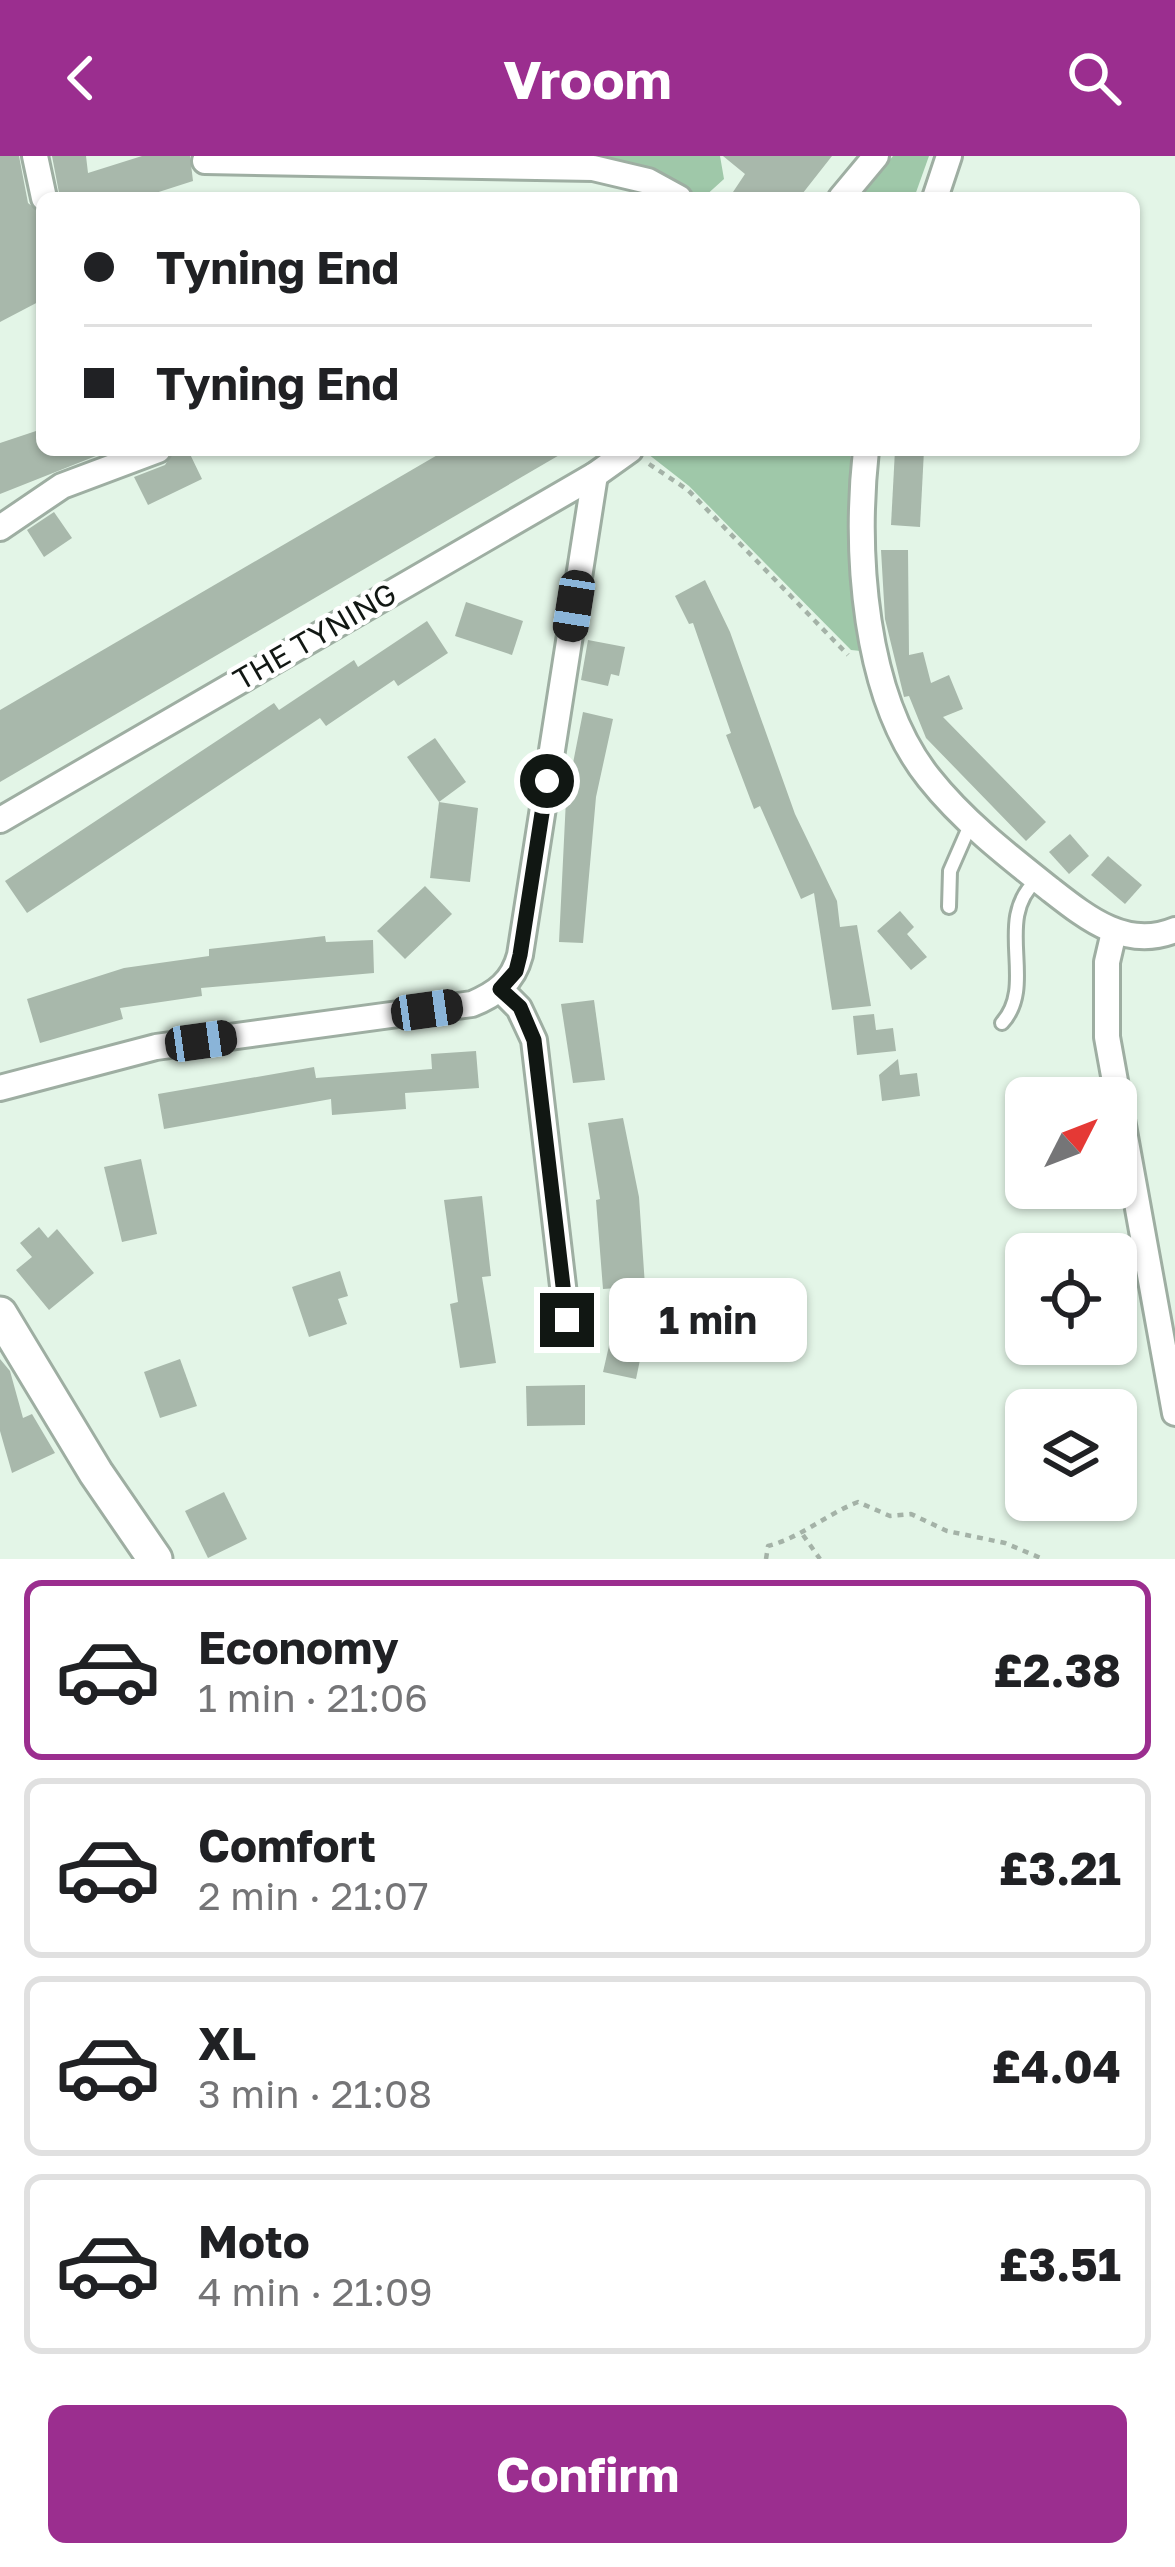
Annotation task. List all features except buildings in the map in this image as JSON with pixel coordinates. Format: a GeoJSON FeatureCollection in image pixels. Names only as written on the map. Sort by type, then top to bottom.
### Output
{"type":"FeatureCollection","features":[{"type":"Feature","properties":{"kind":"street"},"geometry":{"type":"LineString","coordinates":[[34,156],[43,192]]}},
{"type":"Feature","properties":{"kind":"street"},"geometry":{"type":"LineString","coordinates":[[846,192],[876,156]]}},
{"type":"Feature","properties":{"kind":"street"},"geometry":{"type":"LineString","coordinates":[[937,192],[950,156]]}},
{"type":"Feature","properties":{"kind":"street"},"geometry":{"type":"LineString","coordinates":[[205,161],[592,168],[648,181],[668,192]]}},
{"type":"Feature","properties":{"kind":"street"},"geometry":{"type":"LineString","coordinates":[[0,528],[62,486],[142,456]]}},
{"type":"Feature","properties":{"kind":"street","name":"THE TYNING"},"geometry":{"type":"LineString","coordinates":[[0,820],[621,456]]}},
{"type":"Feature","properties":{"kind":"street"},"geometry":{"type":"LineString","coordinates":[[866,456],[868,613],[878,669],[902,738],[927,776],[971,822],[1085,916],[1114,932],[1138,938],[1175,930]]}},
{"type":"Feature","properties":{"kind":"street"},"geometry":{"type":"LineString","coordinates":[[0,1088],[156,1047],[472,1004],[500,989],[516,971],[520,955],[595,475]]}},
{"type":"Feature","properties":{"kind":"street"},"geometry":{"type":"LineString","coordinates":[[1114,932],[1107,962],[1107,1037],[1175,1413]]}},
{"type":"Feature","properties":{"kind":"street"},"geometry":{"type":"LineString","coordinates":[[500,989],[520,1007],[534,1040],[567,1320]]}},
{"type":"Feature","properties":{"kind":"street"},"geometry":{"type":"LineString","coordinates":[[0,1314],[96,1473],[155,1559]]}},
{"type":"Feature","properties":{"kind":"lane"},"geometry":{"type":"LineString","coordinates":[[949,907],[950,871],[971,822]]}},
{"type":"Feature","properties":{"kind":"lane"},"geometry":{"type":"LineString","coordinates":[[1002,1023],[1017,1002],[1014,926],[1019,900],[1038,879]]}},
{"type":"Feature","properties":{"kind":"path"},"geometry":{"type":"LineString","coordinates":[[638,456],[688,490],[862,668],[878,669]]}},
{"type":"Feature","properties":{"kind":"path"},"geometry":{"type":"LineString","coordinates":[[764,1559],[768,1546],[803,1535],[833,1512],[858,1502],[890,1516],[911,1514],[947,1531],[1005,1543],[1043,1559]]}},
{"type":"Feature","properties":{"kind":"path"},"geometry":{"type":"LineString","coordinates":[[803,1535],[820,1559]]}},
{"type":"Feature","properties":{"kind":"green space"},"geometry":{"type":"Polygon","coordinates":[[[577,156],[720,156],[724,179],[710,192],[692,192],[644,167],[577,156]]]}},
{"type":"Feature","properties":{"kind":"green space"},"geometry":{"type":"Polygon","coordinates":[[[893,156],[929,156],[916,192],[864,192],[893,156]]]}},
{"type":"Feature","properties":{"kind":"green space"},"geometry":{"type":"Polygon","coordinates":[[[651,456],[850,456],[861,651],[851,650],[689,486],[651,456]]]}},
{"type":"Feature","properties":{"kind":"route"},"geometry":{"type":"LineString","coordinates":[[547,781],[520,955],[516,971],[500,989],[531,1025],[567,1320]]}}]}
